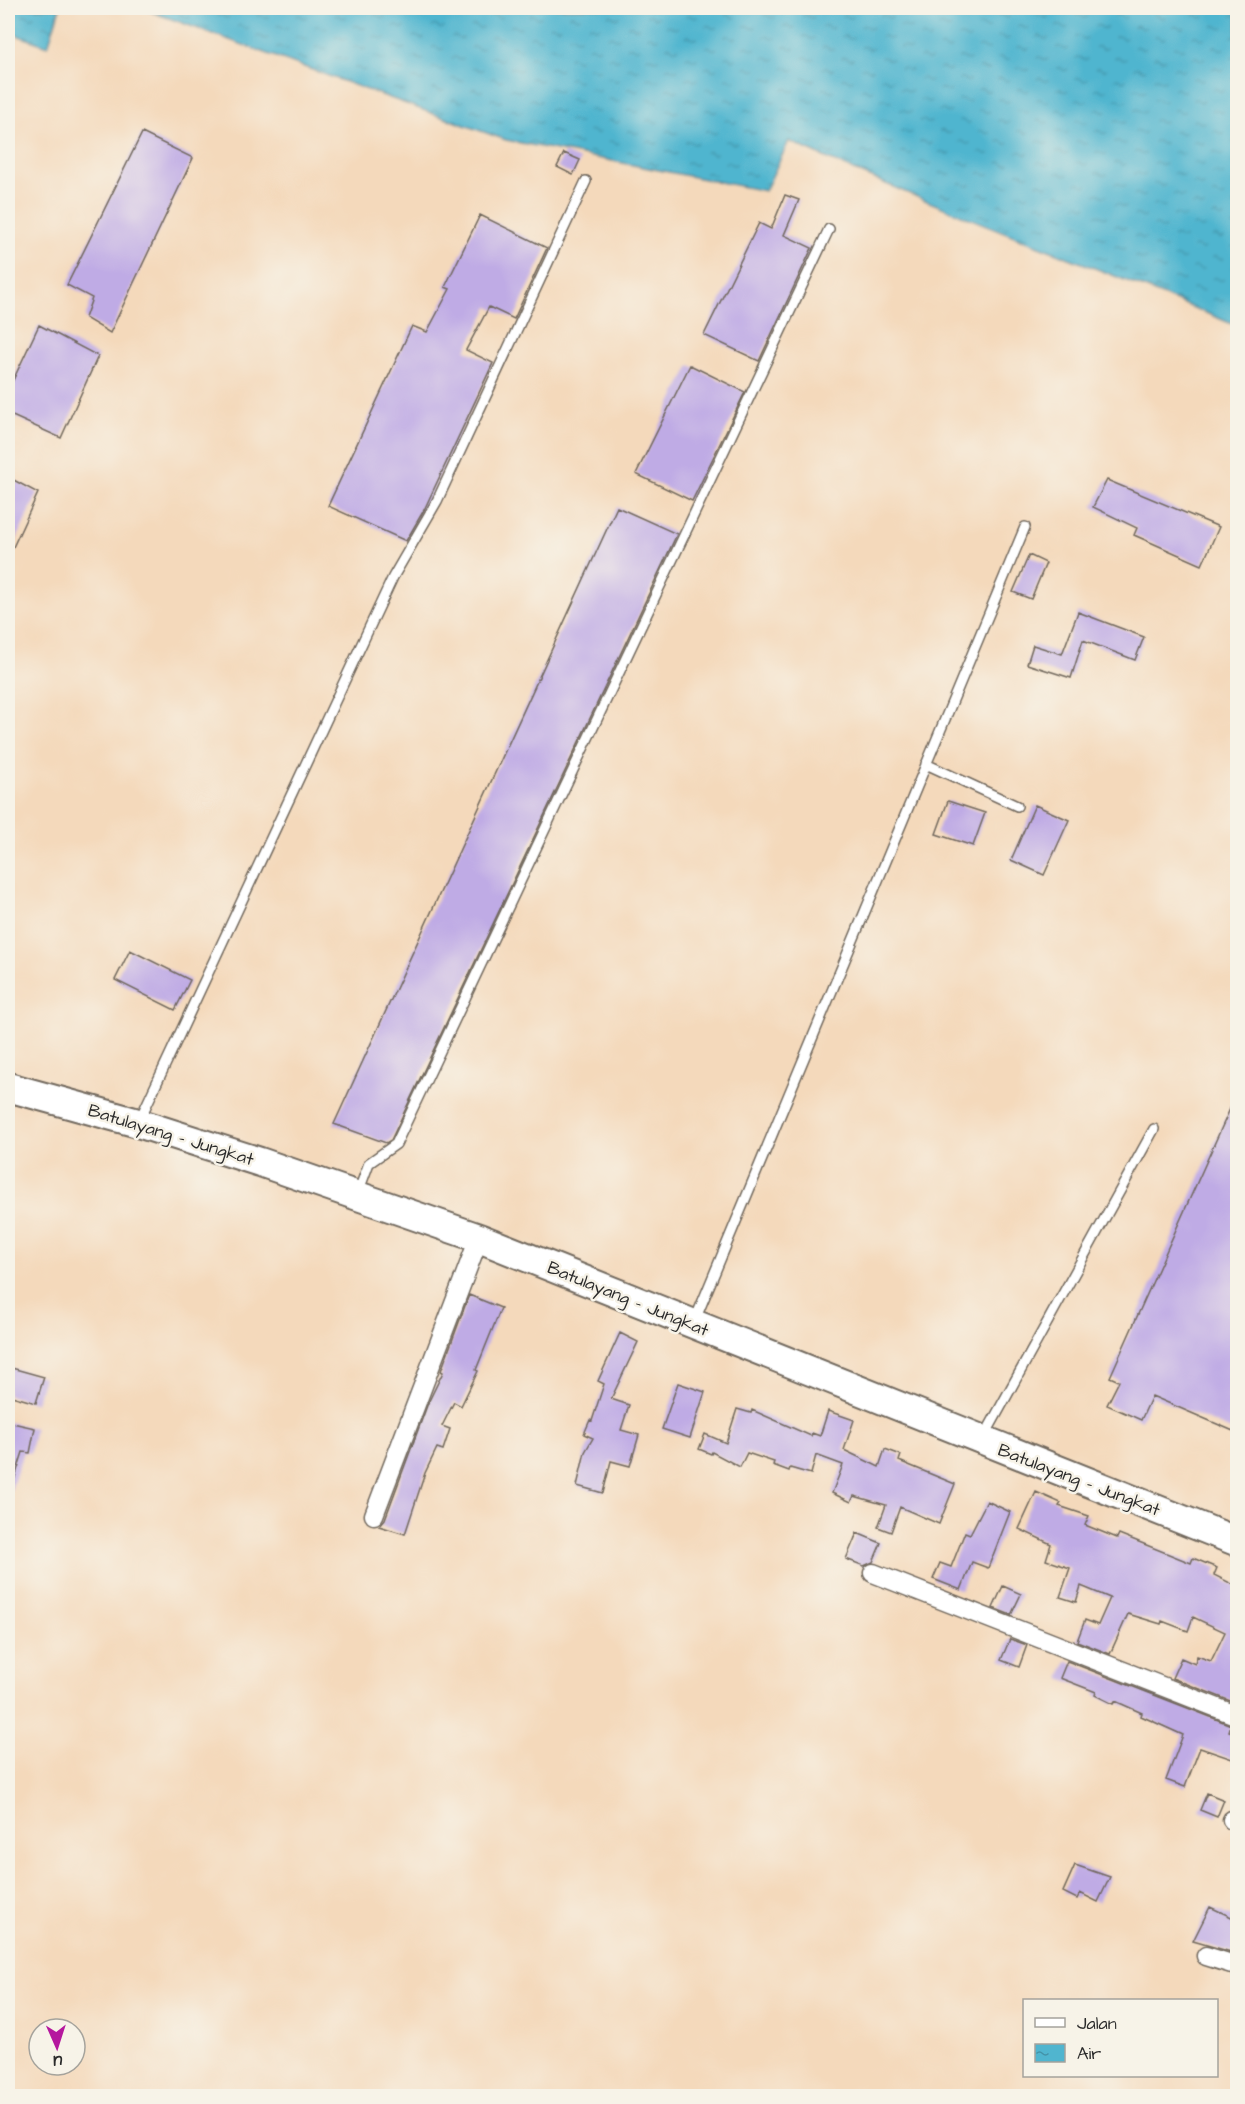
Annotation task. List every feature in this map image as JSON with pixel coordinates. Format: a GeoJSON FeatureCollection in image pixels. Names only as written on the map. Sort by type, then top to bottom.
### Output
{"type":"FeatureCollection","features":[{"type":"Feature","properties":{"kind":"highway","name":"Batulayang - Jungkat"},"geometry":{"type":"LineString","coordinates":[[8,1087],[138,1123],[479,1238],[1238,1542]]}},
{"type":"Feature","properties":{"kind":"street"},"geometry":{"type":"LineString","coordinates":[[374,1515],[479,1238]]}},
{"type":"Feature","properties":{"kind":"street"},"geometry":{"type":"LineString","coordinates":[[873,1574],[1238,1716]]}},
{"type":"Feature","properties":{"kind":"street"},"geometry":{"type":"LineString","coordinates":[[1206,1956],[1238,1966]]}},
{"type":"Feature","properties":{"kind":"lane"},"geometry":{"type":"LineString","coordinates":[[138,1123],[393,577],[437,501],[586,181]]}},
{"type":"Feature","properties":{"kind":"lane"},"geometry":{"type":"LineString","coordinates":[[357,1195],[359,1184],[369,1163],[396,1144],[829,230]]}},
{"type":"Feature","properties":{"kind":"lane"},"geometry":{"type":"LineString","coordinates":[[693,1325],[1025,527]]}},
{"type":"Feature","properties":{"kind":"lane"},"geometry":{"type":"LineString","coordinates":[[927,764],[1017,806]]}},
{"type":"Feature","properties":{"kind":"lane"},"geometry":{"type":"LineString","coordinates":[[981,1441],[1154,1130]]}},
{"type":"Feature","properties":{"kind":"water"},"geometry":{"type":"Polygon","coordinates":[[[8,8],[60,8],[48,46],[8,32],[8,8]]]}},
{"type":"Feature","properties":{"kind":"water"},"geometry":{"type":"Polygon","coordinates":[[[141,8],[1237,8],[1237,326],[900,190],[789,141],[765,191],[506,140],[141,8]]]}},
{"type":"Feature","properties":{"kind":"building"},"geometry":{"type":"Polygon","coordinates":[[[142,133],[193,158],[110,333],[85,318],[92,298],[67,285],[142,133]]]}},
{"type":"Feature","properties":{"kind":"building"},"geometry":{"type":"Polygon","coordinates":[[[564,153],[580,160],[573,175],[557,167],[564,153]]]}},
{"type":"Feature","properties":{"kind":"building"},"geometry":{"type":"Polygon","coordinates":[[[785,195],[799,200],[784,235],[812,248],[759,361],[704,335],[759,223],[771,229],[785,195]]]}},
{"type":"Feature","properties":{"kind":"building"},"geometry":{"type":"Polygon","coordinates":[[[480,215],[547,248],[514,319],[489,307],[466,350],[493,363],[424,510],[406,541],[328,506],[412,326],[427,332],[450,289],[445,287],[480,215]]]}},
{"type":"Feature","properties":{"kind":"building"},"geometry":{"type":"Polygon","coordinates":[[[39,325],[98,356],[61,438],[8,414],[8,391],[39,325]]]}},
{"type":"Feature","properties":{"kind":"building"},"geometry":{"type":"Polygon","coordinates":[[[690,365],[745,392],[692,501],[636,474],[690,365]]]}},
{"type":"Feature","properties":{"kind":"building"},"geometry":{"type":"Polygon","coordinates":[[[8,477],[38,493],[8,558],[8,477]]]}},
{"type":"Feature","properties":{"kind":"building"},"geometry":{"type":"Polygon","coordinates":[[[1107,480],[1219,527],[1202,565],[1134,535],[1137,528],[1093,507],[1107,480]]]}},
{"type":"Feature","properties":{"kind":"building"},"geometry":{"type":"Polygon","coordinates":[[[617,507],[677,534],[391,1140],[386,1143],[334,1124],[617,507]]]}},
{"type":"Feature","properties":{"kind":"building"},"geometry":{"type":"Polygon","coordinates":[[[1029,555],[1046,563],[1031,599],[1013,592],[1029,555]]]}},
{"type":"Feature","properties":{"kind":"building"},"geometry":{"type":"Polygon","coordinates":[[[1078,612],[1144,637],[1135,660],[1083,640],[1071,678],[1027,664],[1033,645],[1062,654],[1078,612]]]}},
{"type":"Feature","properties":{"kind":"building"},"geometry":{"type":"Polygon","coordinates":[[[948,801],[985,813],[973,846],[936,834],[948,801]]]}},
{"type":"Feature","properties":{"kind":"building"},"geometry":{"type":"Polygon","coordinates":[[[1035,805],[1069,820],[1044,875],[1011,860],[1035,805]]]}},
{"type":"Feature","properties":{"kind":"building"},"geometry":{"type":"Polygon","coordinates":[[[130,950],[190,980],[175,1010],[115,980],[130,950]]]}},
{"type":"Feature","properties":{"kind":"building"},"geometry":{"type":"Polygon","coordinates":[[[1238,1091],[1238,1433],[1152,1396],[1141,1420],[1107,1405],[1119,1381],[1110,1377],[1238,1091]]]}},
{"type":"Feature","properties":{"kind":"building"},"geometry":{"type":"Polygon","coordinates":[[[469,1295],[501,1308],[476,1370],[478,1371],[461,1406],[454,1402],[442,1426],[450,1429],[443,1450],[437,1448],[425,1473],[405,1534],[379,1526],[385,1519],[428,1403],[443,1372],[441,1371],[469,1295]]]}},
{"type":"Feature","properties":{"kind":"building"},"geometry":{"type":"Polygon","coordinates":[[[620,1333],[638,1342],[611,1399],[629,1405],[621,1430],[639,1435],[630,1466],[611,1461],[603,1493],[577,1486],[585,1452],[593,1438],[584,1434],[590,1420],[592,1421],[604,1384],[598,1381],[620,1333]]]}},
{"type":"Feature","properties":{"kind":"building"},"geometry":{"type":"Polygon","coordinates":[[[8,1367],[44,1377],[36,1403],[8,1395],[8,1367]]]}},
{"type":"Feature","properties":{"kind":"building"},"geometry":{"type":"Polygon","coordinates":[[[678,1383],[705,1392],[690,1438],[662,1429],[678,1383]]]}},
{"type":"Feature","properties":{"kind":"building"},"geometry":{"type":"Polygon","coordinates":[[[737,1409],[751,1413],[752,1410],[811,1436],[812,1433],[820,1436],[828,1411],[854,1420],[844,1450],[879,1467],[885,1449],[901,1455],[899,1461],[955,1484],[939,1524],[900,1507],[891,1532],[878,1527],[886,1505],[854,1496],[851,1502],[832,1493],[843,1465],[816,1455],[811,1474],[790,1468],[789,1471],[773,1465],[774,1462],[747,1453],[740,1467],[712,1452],[711,1454],[699,1449],[705,1434],[726,1443],[737,1409]]]}},
{"type":"Feature","properties":{"kind":"building"},"geometry":{"type":"Polygon","coordinates":[[[8,1422],[35,1428],[30,1453],[23,1452],[11,1490],[8,1490],[8,1422]]]}},
{"type":"Feature","properties":{"kind":"building"},"geometry":{"type":"Polygon","coordinates":[[[1036,1492],[1061,1503],[1059,1506],[1089,1516],[1085,1525],[1117,1538],[1119,1534],[1191,1563],[1193,1558],[1217,1568],[1214,1575],[1238,1587],[1238,1704],[1172,1678],[1181,1658],[1195,1664],[1197,1656],[1211,1661],[1225,1632],[1193,1617],[1188,1631],[1162,1621],[1161,1624],[1128,1614],[1110,1654],[1077,1641],[1085,1620],[1098,1625],[1110,1598],[1081,1586],[1076,1602],[1060,1597],[1070,1568],[1046,1560],[1051,1544],[1019,1529],[1036,1492]]]}},
{"type":"Feature","properties":{"kind":"building"},"geometry":{"type":"Polygon","coordinates":[[[987,1501],[1010,1512],[988,1568],[972,1562],[961,1590],[933,1579],[940,1563],[951,1567],[965,1532],[970,1534],[987,1501]]]}},
{"type":"Feature","properties":{"kind":"building"},"geometry":{"type":"Polygon","coordinates":[[[857,1533],[881,1543],[873,1562],[864,1566],[846,1559],[857,1533]]]}},
{"type":"Feature","properties":{"kind":"building"},"geometry":{"type":"Polygon","coordinates":[[[1003,1586],[1021,1594],[1011,1615],[993,1608],[1003,1586]]]}},
{"type":"Feature","properties":{"kind":"building"},"geometry":{"type":"Polygon","coordinates":[[[1010,1639],[1027,1645],[1019,1667],[1001,1660],[1010,1639]]]}},
{"type":"Feature","properties":{"kind":"building"},"geometry":{"type":"Polygon","coordinates":[[[1067,1661],[1231,1725],[1229,1731],[1238,1734],[1238,1761],[1200,1748],[1185,1787],[1166,1780],[1183,1735],[1141,1716],[1142,1713],[1115,1701],[1113,1704],[1095,1695],[1096,1692],[1060,1678],[1067,1661]]]}},
{"type":"Feature","properties":{"kind":"building"},"geometry":{"type":"Polygon","coordinates":[[[1207,1793],[1224,1800],[1217,1817],[1200,1810],[1207,1793]]]}},
{"type":"Feature","properties":{"kind":"building"},"geometry":{"type":"Polygon","coordinates":[[[1075,1865],[1110,1877],[1098,1902],[1080,1893],[1077,1899],[1063,1892],[1075,1865]]]}},
{"type":"Feature","properties":{"kind":"building"},"geometry":{"type":"Polygon","coordinates":[[[1210,1907],[1238,1920],[1238,1954],[1193,1941],[1210,1907]]]}}]}
